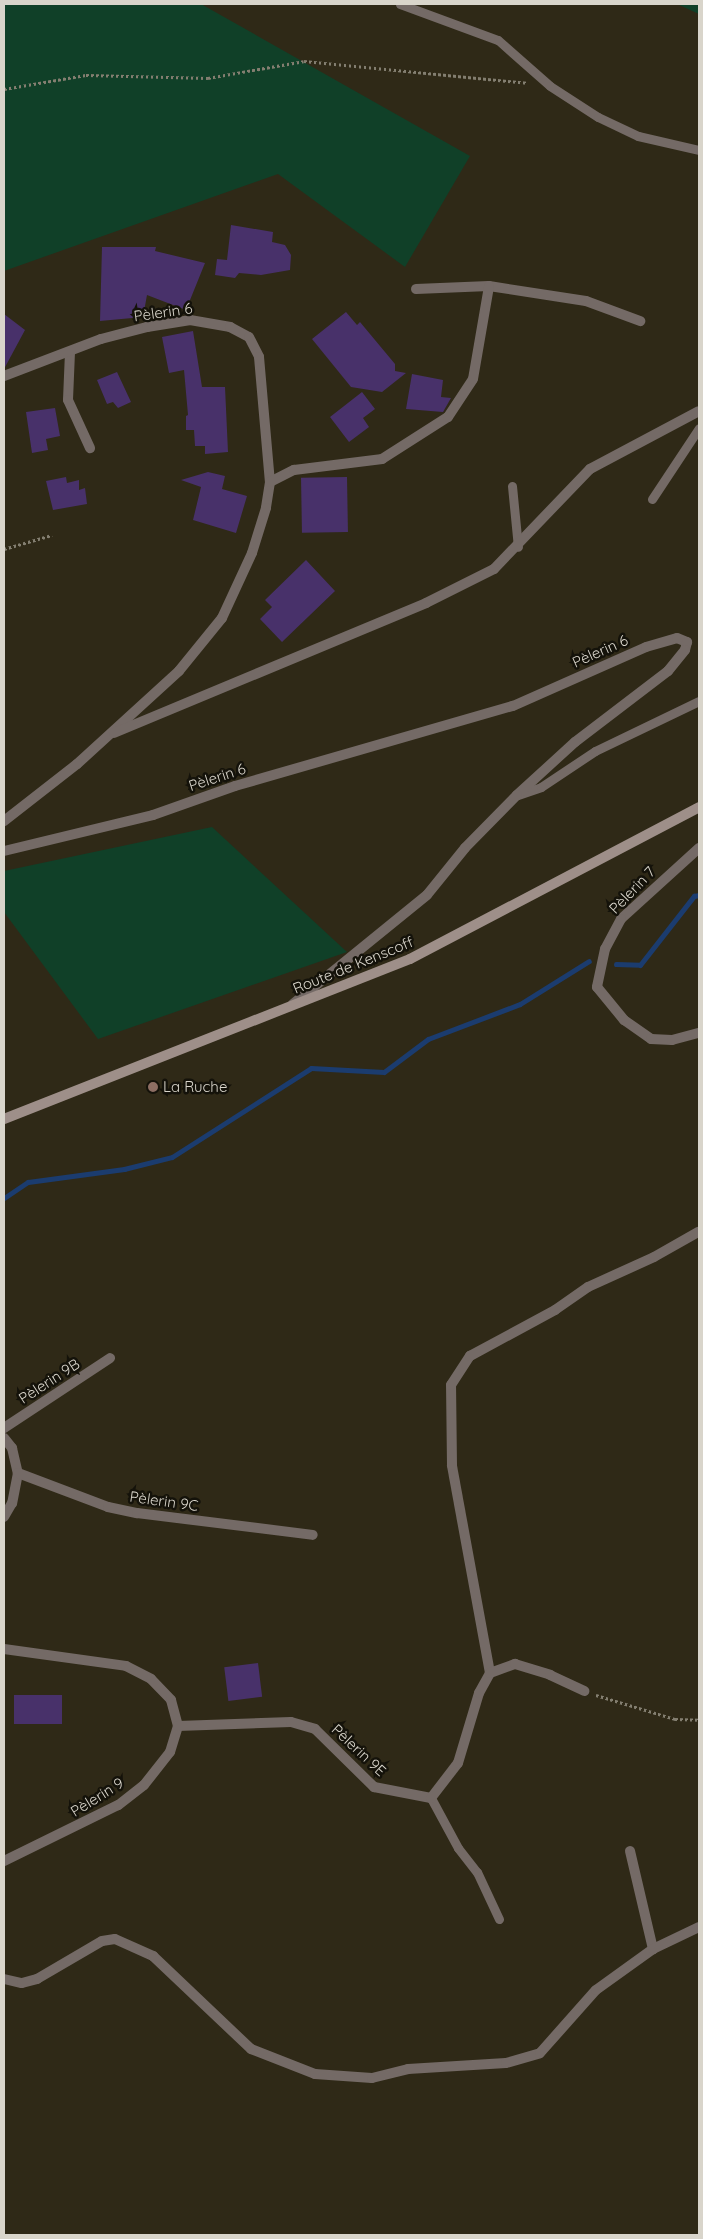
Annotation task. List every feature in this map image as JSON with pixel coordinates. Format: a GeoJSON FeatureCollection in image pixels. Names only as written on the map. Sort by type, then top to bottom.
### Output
{"type":"FeatureCollection","features":[{"type":"Feature","properties":{"kind":"main road","name":"Route de Kenscoff"},"geometry":{"type":"LineString","coordinates":[[4,1119],[410,959],[699,807]]}},
{"type":"Feature","properties":{"kind":"street"},"geometry":{"type":"LineString","coordinates":[[270,482],[294,470],[382,459],[448,417],[473,379],[489,286]]}},
{"type":"Feature","properties":{"kind":"street"},"geometry":{"type":"LineString","coordinates":[[416,288],[489,286],[586,301],[640,321]]}},
{"type":"Feature","properties":{"kind":"street","name":"Pèlerin 6"},"geometry":{"type":"LineString","coordinates":[[4,376],[147,327],[190,320],[230,327],[249,337],[259,356],[270,482],[266,508],[252,552],[222,618],[179,671],[106,737],[4,821]]}},
{"type":"Feature","properties":{"kind":"street"},"geometry":{"type":"LineString","coordinates":[[70,352],[68,400],[90,448]]}},
{"type":"Feature","properties":{"kind":"street"},"geometry":{"type":"LineString","coordinates":[[106,737],[426,603],[494,569],[518,546],[590,468],[699,411]]}},
{"type":"Feature","properties":{"kind":"street","name":"Pèlerin 6"},"geometry":{"type":"LineString","coordinates":[[4,851],[153,815],[235,786],[513,706],[646,647],[677,638],[687,642],[685,650],[668,671],[575,742],[517,795],[465,848],[427,895],[288,1008]]}},
{"type":"Feature","properties":{"kind":"street","name":"Pèlerin 7"},"geometry":{"type":"LineString","coordinates":[[699,848],[621,919],[605,950],[596,987],[624,1020],[650,1039],[672,1040],[699,1033]]}},
{"type":"Feature","properties":{"kind":"street"},"geometry":{"type":"LineString","coordinates":[[431,1798],[458,1763],[479,1693],[490,1672],[452,1465],[451,1384],[470,1356],[555,1310],[588,1287],[654,1257],[699,1233]]}},
{"type":"Feature","properties":{"kind":"street","name":"Pèlerin 9B"},"geometry":{"type":"LineString","coordinates":[[4,1428],[110,1358]]}},
{"type":"Feature","properties":{"kind":"street"},"geometry":{"type":"LineString","coordinates":[[4,1438],[12,1448],[18,1473],[12,1503],[4,1517]]}},
{"type":"Feature","properties":{"kind":"street","name":"Pèlerin 9C"},"geometry":{"type":"LineString","coordinates":[[18,1473],[108,1507],[137,1513],[313,1535]]}},
{"type":"Feature","properties":{"kind":"street"},"geometry":{"type":"LineString","coordinates":[[4,1650],[126,1666],[151,1679],[170,1700],[178,1726]]}},
{"type":"Feature","properties":{"kind":"street"},"geometry":{"type":"LineString","coordinates":[[490,1672],[515,1664],[550,1675],[584,1691]]}},
{"type":"Feature","properties":{"kind":"street","name":"Pèlerin 9E"},"geometry":{"type":"LineString","coordinates":[[178,1726],[291,1722],[315,1729],[374,1787],[431,1798]]}},
{"type":"Feature","properties":{"kind":"street","name":"Pèlerin 9"},"geometry":{"type":"LineString","coordinates":[[4,1861],[118,1805],[144,1785],[170,1752],[178,1726]]}},
{"type":"Feature","properties":{"kind":"street"},"geometry":{"type":"LineString","coordinates":[[630,1851],[653,1949]]}},
{"type":"Feature","properties":{"kind":"street"},"geometry":{"type":"LineString","coordinates":[[4,1979],[22,1983],[37,1979],[102,1941],[115,1939],[153,1956],[196,1994],[251,2050],[315,2074],[372,2078],[408,2069],[506,2064],[540,2053],[596,1990],[653,1949],[699,1927]]}},
{"type":"Feature","properties":{"kind":"lane"},"geometry":{"type":"LineString","coordinates":[[400,4],[498,40],[550,86],[598,117],[638,136],[699,150]]}},
{"type":"Feature","properties":{"kind":"lane"},"geometry":{"type":"LineString","coordinates":[[652,498],[699,428]]}},
{"type":"Feature","properties":{"kind":"lane"},"geometry":{"type":"LineString","coordinates":[[512,486],[518,546]]}},
{"type":"Feature","properties":{"kind":"lane"},"geometry":{"type":"LineString","coordinates":[[517,795],[541,787],[595,752],[699,701]]}},
{"type":"Feature","properties":{"kind":"lane"},"geometry":{"type":"LineString","coordinates":[[431,1798],[458,1848],[477,1872],[499,1919]]}},
{"type":"Feature","properties":{"kind":"path"},"geometry":{"type":"LineString","coordinates":[[4,90],[86,75],[208,78],[304,61],[550,86]]}},
{"type":"Feature","properties":{"kind":"path"},"geometry":{"type":"LineString","coordinates":[[4,549],[52,535]]}},
{"type":"Feature","properties":{"kind":"path"},"geometry":{"type":"LineString","coordinates":[[584,1691],[675,1719],[699,1720]]}},
{"type":"Feature","properties":{"kind":"green space"},"geometry":{"type":"Polygon","coordinates":[[[4,4],[201,4],[470,156],[405,267],[278,174],[4,271],[4,4]]]}},
{"type":"Feature","properties":{"kind":"green space"},"geometry":{"type":"Polygon","coordinates":[[[677,4],[699,4],[699,14],[677,4]]]}},
{"type":"Feature","properties":{"kind":"green space"},"geometry":{"type":"Polygon","coordinates":[[[212,827],[347,952],[98,1039],[4,912],[4,871],[212,827]]]}},
{"type":"Feature","properties":{"kind":"building"},"geometry":{"type":"Polygon","coordinates":[[[231,225],[273,232],[272,242],[285,245],[291,255],[290,270],[261,275],[239,273],[235,278],[215,275],[217,259],[227,260],[231,225]]]}},
{"type":"Feature","properties":{"kind":"building"},"geometry":{"type":"Polygon","coordinates":[[[102,247],[156,247],[155,251],[205,263],[186,310],[147,295],[143,317],[100,321],[102,247]]]}},
{"type":"Feature","properties":{"kind":"building"},"geometry":{"type":"Polygon","coordinates":[[[346,312],[357,325],[360,322],[395,364],[395,371],[406,373],[382,392],[351,387],[312,339],[346,312]]]}},
{"type":"Feature","properties":{"kind":"building"},"geometry":{"type":"Polygon","coordinates":[[[4,314],[25,330],[4,369],[4,314]]]}},
{"type":"Feature","properties":{"kind":"building"},"geometry":{"type":"Polygon","coordinates":[[[193,331],[202,387],[225,387],[228,452],[205,454],[205,446],[195,446],[194,430],[186,430],[186,416],[188,415],[184,370],[169,373],[162,337],[193,331]]]}},
{"type":"Feature","properties":{"kind":"building"},"geometry":{"type":"Polygon","coordinates":[[[117,372],[131,402],[118,408],[113,402],[107,404],[97,380],[117,372]]]}},
{"type":"Feature","properties":{"kind":"building"},"geometry":{"type":"Polygon","coordinates":[[[412,374],[443,380],[441,397],[451,398],[443,412],[406,409],[412,374]]]}},
{"type":"Feature","properties":{"kind":"building"},"geometry":{"type":"Polygon","coordinates":[[[362,392],[375,409],[363,418],[369,427],[349,442],[330,417],[362,392]]]}},
{"type":"Feature","properties":{"kind":"building"},"geometry":{"type":"Polygon","coordinates":[[[55,408],[60,436],[46,439],[48,450],[32,453],[26,412],[55,408]]]}},
{"type":"Feature","properties":{"kind":"building"},"geometry":{"type":"Polygon","coordinates":[[[208,472],[225,476],[222,489],[247,496],[236,533],[193,520],[201,487],[181,480],[208,472]]]}},
{"type":"Feature","properties":{"kind":"building"},"geometry":{"type":"Polygon","coordinates":[[[66,477],[67,483],[79,480],[79,490],[85,488],[87,504],[53,510],[46,481],[66,477]]]}},
{"type":"Feature","properties":{"kind":"building"},"geometry":{"type":"Polygon","coordinates":[[[347,477],[348,532],[302,533],[301,478],[347,477]]]}},
{"type":"Feature","properties":{"kind":"building"},"geometry":{"type":"Polygon","coordinates":[[[306,560],[335,591],[282,642],[260,619],[272,607],[265,600],[306,560]]]}},
{"type":"Feature","properties":{"kind":"building"},"geometry":{"type":"Polygon","coordinates":[[[258,1663],[262,1697],[228,1701],[224,1667],[258,1663]]]}},
{"type":"Feature","properties":{"kind":"building"},"geometry":{"type":"Polygon","coordinates":[[[14,1695],[62,1695],[62,1724],[14,1724],[14,1695]]]}},
{"type":"Feature","properties":{"kind":"waterway"},"geometry":{"type":"LineString","coordinates":[[616,964],[640,965],[694,896],[699,895]]}},
{"type":"Feature","properties":{"kind":"waterway"},"geometry":{"type":"LineString","coordinates":[[4,1198],[28,1182],[124,1169],[172,1157],[311,1068],[384,1072],[428,1039],[520,1004],[589,961]]}},
{"type":"Feature","properties":{"kind":"place","name":"La Ruche"},"geometry":{"type":"Point","coordinates":[153,1087]}}]}
